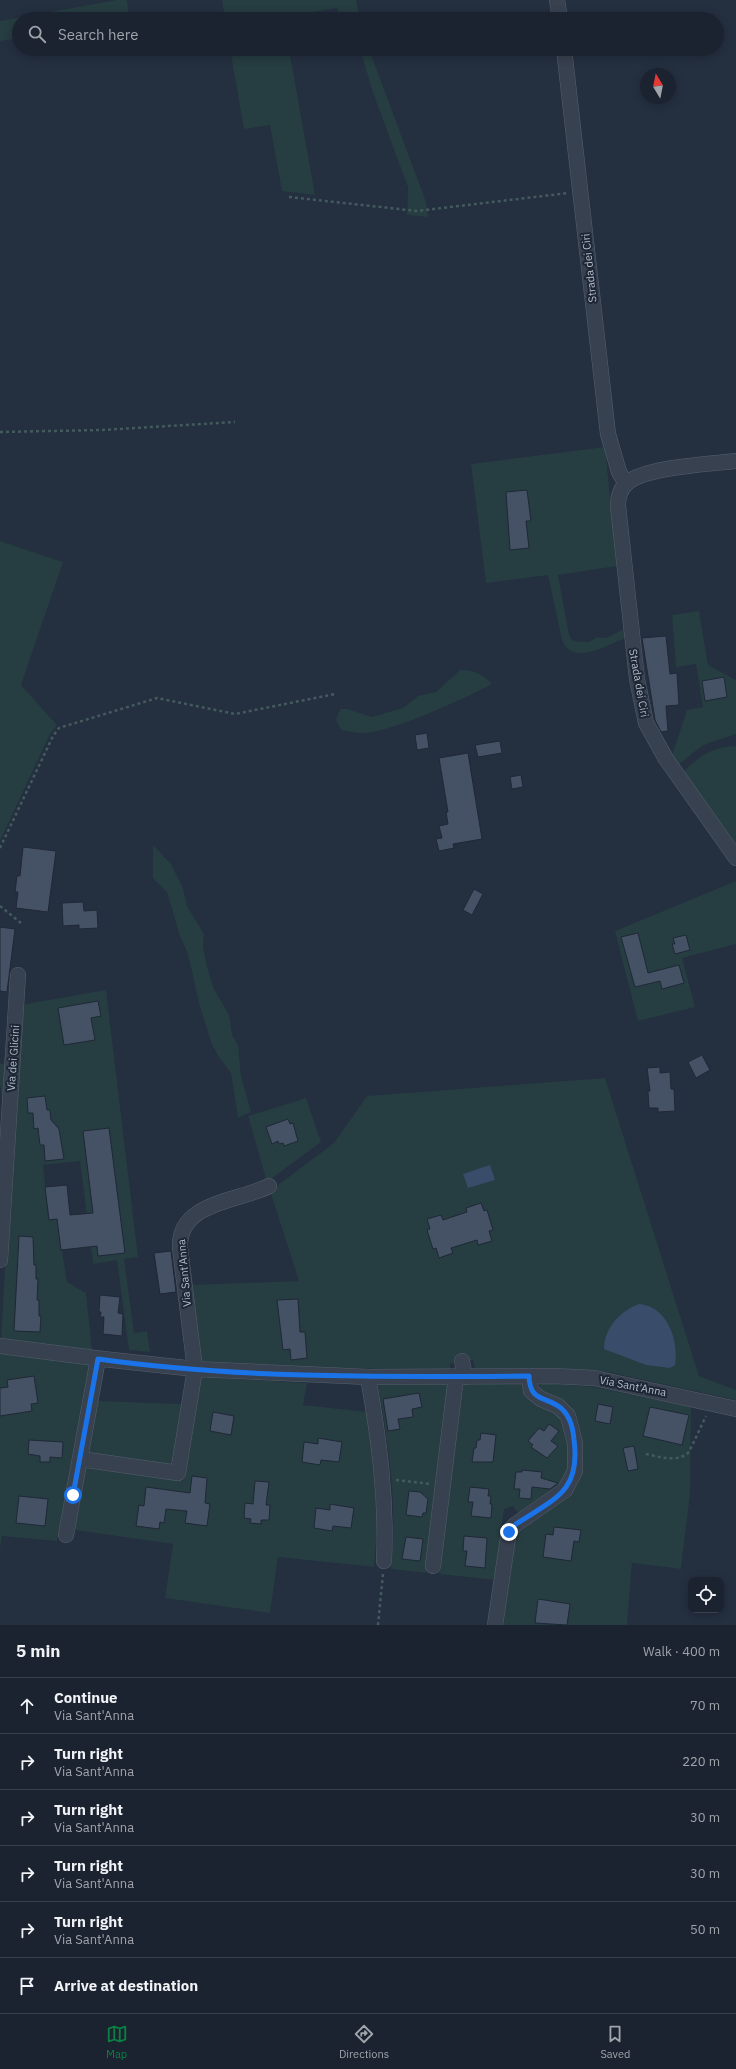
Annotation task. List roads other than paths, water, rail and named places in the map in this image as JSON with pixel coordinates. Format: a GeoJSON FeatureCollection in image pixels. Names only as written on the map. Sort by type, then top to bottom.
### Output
{"type":"FeatureCollection","features":[{"type":"Feature","properties":{"kind":"street"},"geometry":{"type":"LineString","coordinates":[[557,0],[559,12]]}},
{"type":"Feature","properties":{"kind":"street","name":"Strada dei Ciri"},"geometry":{"type":"LineString","coordinates":[[565,56],[608,434],[619,472],[626,484],[620,494],[618,506],[636,672],[646,723],[666,759],[736,858]]}},
{"type":"Feature","properties":{"kind":"street"},"geometry":{"type":"LineString","coordinates":[[626,484],[637,477],[651,472],[736,461]]}},
{"type":"Feature","properties":{"kind":"street","name":"Via dei Glicini"},"geometry":{"type":"LineString","coordinates":[[0,1260],[18,976]]}},
{"type":"Feature","properties":{"kind":"street","name":"Via Sant'Anna"},"geometry":{"type":"LineString","coordinates":[[80,1459],[178,1473],[195,1369],[180,1248],[183,1227],[188,1220],[199,1211],[269,1186]]}},
{"type":"Feature","properties":{"kind":"street","name":"Via Sant'Anna"},"geometry":{"type":"LineString","coordinates":[[0,1346],[98,1359],[195,1369],[368,1377],[529,1376],[594,1378],[736,1409]]}},
{"type":"Feature","properties":{"kind":"street"},"geometry":{"type":"LineString","coordinates":[[433,1566],[443,1485],[460,1377],[461,1356]]}},
{"type":"Feature","properties":{"kind":"street"},"geometry":{"type":"LineString","coordinates":[[66,1535],[98,1359]]}},
{"type":"Feature","properties":{"kind":"street"},"geometry":{"type":"LineString","coordinates":[[495,1625],[509,1532],[516,1524],[565,1490],[575,1471],[575,1443],[568,1416],[558,1406],[535,1395],[529,1386],[529,1376]]}},
{"type":"Feature","properties":{"kind":"street"},"geometry":{"type":"LineString","coordinates":[[368,1377],[384,1478],[384,1561]]}},
{"type":"Feature","properties":{"kind":"water"},"geometry":{"type":"Polygon","coordinates":[[[490,1165],[495,1180],[468,1188],[463,1174],[490,1165]]]}},
{"type":"Feature","properties":{"kind":"water"},"geometry":{"type":"Polygon","coordinates":[[[639,1304],[649,1306],[657,1311],[669,1326],[673,1335],[676,1355],[675,1365],[670,1368],[646,1365],[604,1349],[607,1334],[614,1321],[626,1311],[639,1304]]]}}]}
